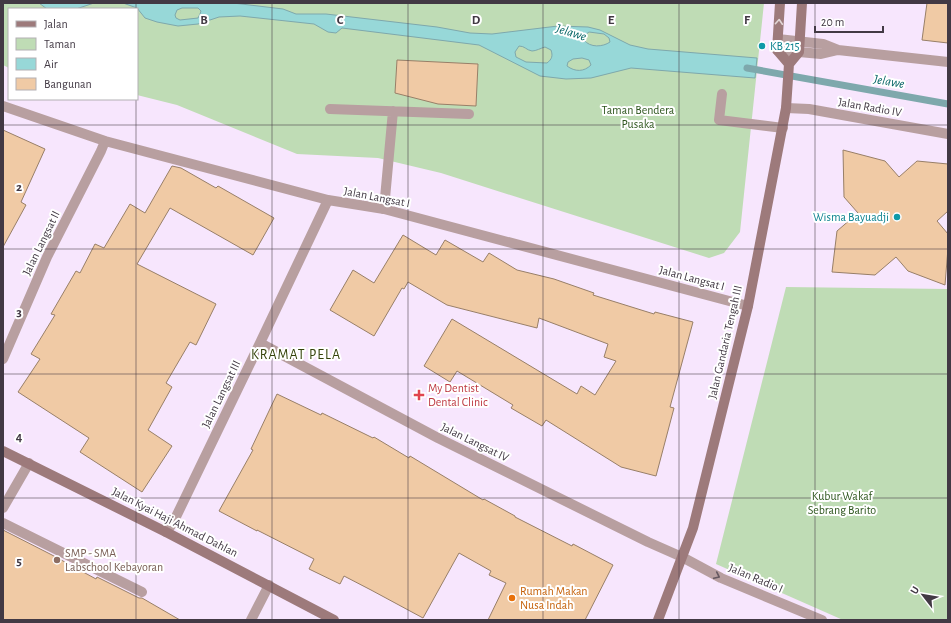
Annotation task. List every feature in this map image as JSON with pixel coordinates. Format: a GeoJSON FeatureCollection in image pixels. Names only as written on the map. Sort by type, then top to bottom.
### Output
{"type":"FeatureCollection","features":[{"type":"Feature","properties":{"kind":"main road"},"geometry":{"type":"LineString","coordinates":[[780,3],[777,50],[789,67],[799,47],[802,3]]}},
{"type":"Feature","properties":{"kind":"main road","name":"Jalan Gandaria Tengah III"},"geometry":{"type":"LineString","coordinates":[[658,620],[693,528],[748,306],[783,128],[789,67]]}},
{"type":"Feature","properties":{"kind":"main road","name":"Jalan Kyai Haji Ahmad Dahlan"},"geometry":{"type":"LineString","coordinates":[[3,450],[166,532],[334,620]]}},
{"type":"Feature","properties":{"kind":"street"},"geometry":{"type":"LineString","coordinates":[[778,39],[799,47]]}},
{"type":"Feature","properties":{"kind":"street"},"geometry":{"type":"LineString","coordinates":[[777,50],[823,44],[838,50],[948,62]]}},
{"type":"Feature","properties":{"kind":"street"},"geometry":{"type":"LineString","coordinates":[[722,94],[719,120],[783,128]]}},
{"type":"Feature","properties":{"kind":"street","name":"Jalan Langsat I"},"geometry":{"type":"LineString","coordinates":[[3,106],[105,141],[328,200],[384,209],[748,306]]}},
{"type":"Feature","properties":{"kind":"street","name":"Jalan Radio IV"},"geometry":{"type":"LineString","coordinates":[[786,108],[809,109],[948,134]]}},
{"type":"Feature","properties":{"kind":"street"},"geometry":{"type":"LineString","coordinates":[[330,109],[469,114]]}},
{"type":"Feature","properties":{"kind":"street"},"geometry":{"type":"LineString","coordinates":[[384,209],[393,111]]}},
{"type":"Feature","properties":{"kind":"street","name":"Jalan Langsat II"},"geometry":{"type":"LineString","coordinates":[[3,359],[47,257],[105,141]]}},
{"type":"Feature","properties":{"kind":"street","name":"Jalan Langsat III"},"geometry":{"type":"LineString","coordinates":[[166,532],[173,523],[328,200]]}},
{"type":"Feature","properties":{"kind":"street","name":"Jalan Langsat IV"},"geometry":{"type":"LineString","coordinates":[[260,343],[438,438],[682,558]]}},
{"type":"Feature","properties":{"kind":"street"},"geometry":{"type":"LineString","coordinates":[[3,508],[29,463]]}},
{"type":"Feature","properties":{"kind":"street"},"geometry":{"type":"LineString","coordinates":[[3,523],[142,592]]}},
{"type":"Feature","properties":{"kind":"street","name":"Jalan Radio I"},"geometry":{"type":"LineString","coordinates":[[682,558],[721,578],[822,620]]}},
{"type":"Feature","properties":{"kind":"street"},"geometry":{"type":"LineString","coordinates":[[251,620],[269,585]]}},
{"type":"Feature","properties":{"kind":"green space","name":"Taman Bendera Pusaka"},"geometry":{"type":"Polygon","coordinates":[[[3,3],[764,3],[740,232],[724,253],[709,258],[441,173],[378,158],[297,154],[177,105],[138,95],[138,8],[8,8],[8,68],[3,65],[3,3]]]}},
{"type":"Feature","properties":{"kind":"green space","name":"Kubur Wakaf Sebrang Barito"},"geometry":{"type":"Polygon","coordinates":[[[786,287],[948,289],[948,620],[843,620],[716,564],[786,287]]]}},
{"type":"Feature","properties":{"kind":"water"},"geometry":{"type":"Polygon","coordinates":[[[39,3],[94,3],[79,8],[46,8],[39,3]]]}},
{"type":"Feature","properties":{"kind":"water"},"geometry":{"type":"Polygon","coordinates":[[[123,3],[233,3],[283,9],[296,14],[326,14],[437,27],[470,33],[492,34],[558,26],[588,27],[600,30],[630,45],[648,49],[757,58],[755,78],[631,68],[591,78],[566,79],[540,76],[479,45],[342,28],[336,33],[328,32],[314,24],[240,16],[219,17],[198,24],[178,26],[145,18],[138,8],[123,3]],[[182,8],[177,10],[175,15],[176,18],[180,20],[198,18],[201,11],[198,8],[182,8]],[[589,32],[585,35],[584,40],[587,43],[600,46],[610,42],[609,38],[604,34],[589,32]],[[519,46],[515,52],[516,57],[526,62],[547,63],[551,59],[551,50],[545,47],[532,51],[519,46]],[[582,58],[573,59],[568,62],[567,66],[573,69],[582,70],[591,65],[589,60],[582,58]]]}},
{"type":"Feature","properties":{"kind":"building"},"geometry":{"type":"Polygon","coordinates":[[[927,3],[948,3],[948,43],[922,40],[927,3]]]}},
{"type":"Feature","properties":{"kind":"building"},"geometry":{"type":"Polygon","coordinates":[[[397,60],[478,64],[476,106],[438,104],[395,93],[397,60]]]}},
{"type":"Feature","properties":{"kind":"building"},"geometry":{"type":"Polygon","coordinates":[[[3,130],[45,149],[21,202],[26,205],[3,247],[3,130]]]}},
{"type":"Feature","properties":{"kind":"building","name":"Wisma Bayuadji"},"geometry":{"type":"Polygon","coordinates":[[[843,150],[885,161],[899,177],[917,161],[948,164],[948,211],[937,221],[948,234],[945,285],[908,271],[896,257],[875,275],[832,272],[837,231],[858,213],[844,197],[843,150]]]}},
{"type":"Feature","properties":{"kind":"building"},"geometry":{"type":"Polygon","coordinates":[[[172,166],[181,168],[216,188],[218,186],[274,218],[253,255],[170,208],[137,264],[216,304],[196,345],[190,342],[166,383],[172,387],[148,430],[172,446],[142,492],[80,452],[89,438],[18,392],[40,359],[31,354],[55,315],[51,314],[76,271],[80,273],[95,244],[104,248],[130,204],[145,213],[172,166]]]}},
{"type":"Feature","properties":{"kind":"building"},"geometry":{"type":"Polygon","coordinates":[[[403,235],[436,255],[445,240],[483,262],[489,253],[517,270],[554,279],[594,293],[593,295],[654,314],[655,312],[693,322],[670,407],[674,408],[656,476],[621,467],[546,420],[542,426],[511,408],[513,405],[457,371],[450,382],[424,366],[452,319],[577,394],[581,386],[595,395],[616,361],[604,357],[608,344],[539,318],[537,328],[447,305],[408,282],[404,289],[402,288],[374,336],[330,310],[353,270],[374,283],[403,235]]]}},
{"type":"Feature","properties":{"kind":"building"},"geometry":{"type":"Polygon","coordinates":[[[277,394],[321,415],[322,413],[373,438],[374,437],[409,458],[410,456],[483,500],[484,499],[515,517],[572,546],[573,544],[613,565],[585,620],[488,620],[506,583],[489,575],[491,571],[459,553],[423,618],[344,576],[340,584],[309,569],[314,559],[219,511],[253,450],[251,449],[277,394]]]}},
{"type":"Feature","properties":{"kind":"building","name":"SMP - SMA Labschool Kebayoran"},"geometry":{"type":"Polygon","coordinates":[[[3,530],[96,579],[97,577],[139,598],[142,598],[180,620],[3,620],[3,530]]]}},
{"type":"Feature","properties":{"kind":"waterway","name":"Jelawe"},"geometry":{"type":"LineString","coordinates":[[747,68],[948,104]]}},
{"type":"Feature","properties":{"kind":"place","name":"KB 215"},"geometry":{"type":"Point","coordinates":[762,46]}},
{"type":"Feature","properties":{"kind":"place","name":"Wisma Bayuadji"},"geometry":{"type":"Point","coordinates":[897,217]}},
{"type":"Feature","properties":{"kind":"place","name":"My Dentist Dental Clinic"},"geometry":{"type":"Point","coordinates":[419,395]}},
{"type":"Feature","properties":{"kind":"place","name":"SMP - SMA Labschool Kebayoran"},"geometry":{"type":"Point","coordinates":[57,560]}},
{"type":"Feature","properties":{"kind":"place","name":"Rumah Makan Nusa Indah"},"geometry":{"type":"Point","coordinates":[512,598]}},
{"type":"Feature","properties":{"kind":"district","name":"KRAMAT PELA"},"geometry":{"type":"Point","coordinates":[296,355]}}]}
